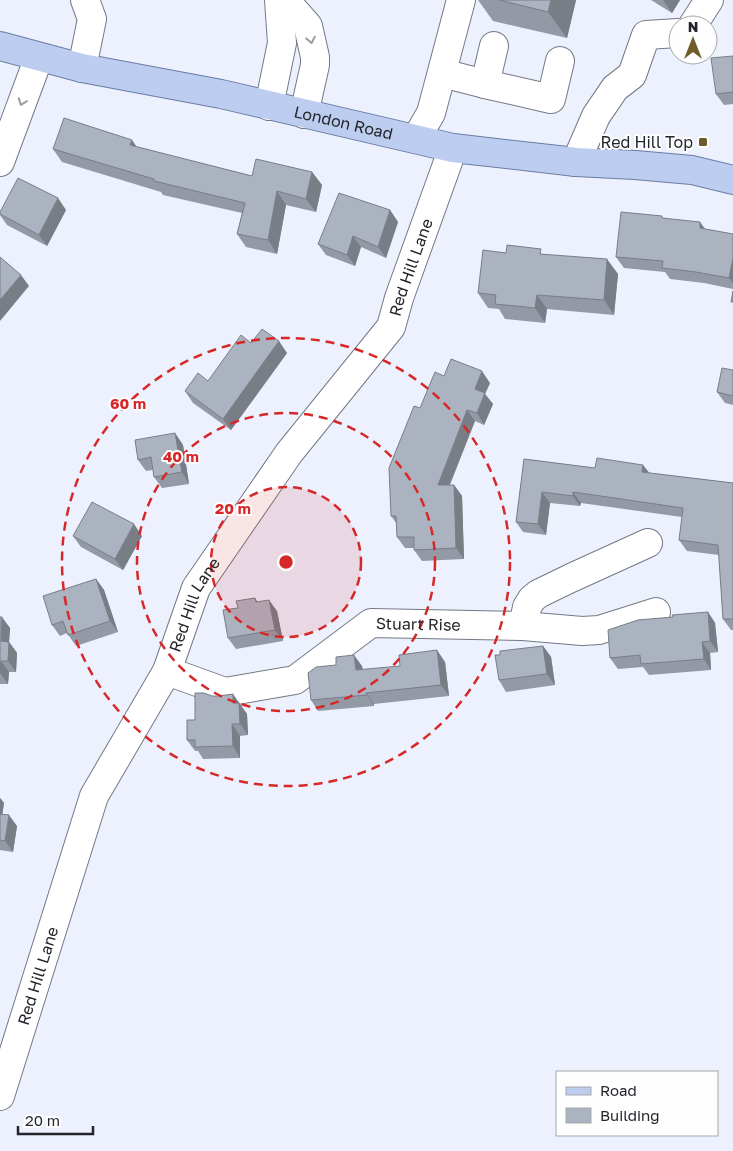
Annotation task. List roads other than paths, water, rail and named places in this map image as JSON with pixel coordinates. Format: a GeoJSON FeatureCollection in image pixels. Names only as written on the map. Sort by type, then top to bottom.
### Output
{"type":"FeatureCollection","features":[{"type":"Feature","properties":{"kind":"main road","name":"London Road"},"geometry":{"type":"LineString","coordinates":[[0,46],[82,68],[221,94],[453,148],[576,162],[692,170],[733,180]]}},
{"type":"Feature","properties":{"kind":"main road","name":"London Road"},"geometry":{"type":"LineString","coordinates":[[692,170],[733,161]]}},
{"type":"Feature","properties":{"kind":"street"},"geometry":{"type":"LineString","coordinates":[[82,68],[92,19],[85,0]]}},
{"type":"Feature","properties":{"kind":"street"},"geometry":{"type":"LineString","coordinates":[[269,106],[282,43],[279,0]]}},
{"type":"Feature","properties":{"kind":"street"},"geometry":{"type":"LineString","coordinates":[[285,0],[308,26],[315,57],[315,65],[304,114]]}},
{"type":"Feature","properties":{"kind":"street"},"geometry":{"type":"LineString","coordinates":[[416,139],[431,113],[461,0]]}},
{"type":"Feature","properties":{"kind":"street"},"geometry":{"type":"LineString","coordinates":[[699,15],[709,0]]}},
{"type":"Feature","properties":{"kind":"street"},"geometry":{"type":"LineString","coordinates":[[576,162],[596,116],[615,88],[632,75],[646,35],[668,34]]}},
{"type":"Feature","properties":{"kind":"street"},"geometry":{"type":"LineString","coordinates":[[485,84],[494,46]]}},
{"type":"Feature","properties":{"kind":"street"},"geometry":{"type":"LineString","coordinates":[[0,162],[39,56]]}},
{"type":"Feature","properties":{"kind":"street"},"geometry":{"type":"LineString","coordinates":[[442,73],[551,98],[560,61]]}},
{"type":"Feature","properties":{"kind":"street","name":"Red Hill Lane"},"geometry":{"type":"LineString","coordinates":[[0,1096],[94,796],[167,671],[196,588],[288,453],[390,327],[453,148]]}},
{"type":"Feature","properties":{"kind":"street"},"geometry":{"type":"LineString","coordinates":[[534,627],[527,607],[538,594],[648,543]]}},
{"type":"Feature","properties":{"kind":"street","name":"Stuart Rise"},"geometry":{"type":"LineString","coordinates":[[167,671],[225,692],[296,680],[371,623],[534,627],[582,631],[599,630],[656,612]]}},
{"type":"Feature","properties":{"kind":"place","name":"Red Hill Top"},"geometry":{"type":"Point","coordinates":[703,142]}}]}
